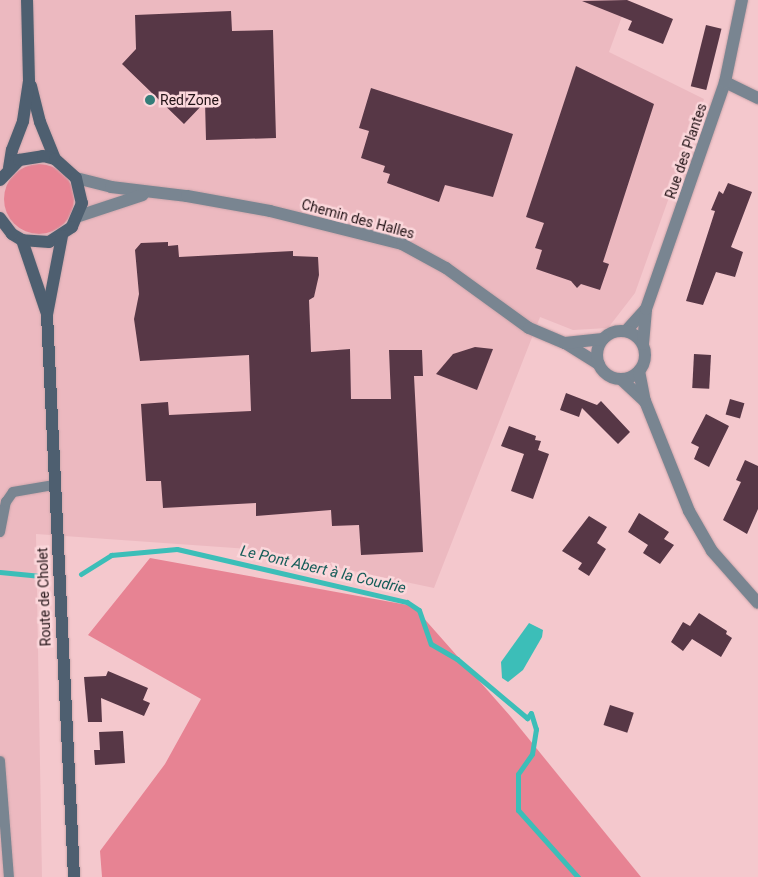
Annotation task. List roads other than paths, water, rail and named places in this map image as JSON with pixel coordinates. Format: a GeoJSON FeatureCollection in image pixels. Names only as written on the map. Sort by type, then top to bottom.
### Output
{"type":"FeatureCollection","features":[{"type":"Feature","properties":{"kind":"main road"},"geometry":{"type":"LineString","coordinates":[[9,168],[12,150],[23,121],[29,81],[27,0]]}},
{"type":"Feature","properties":{"kind":"main road"},"geometry":{"type":"LineString","coordinates":[[1,222],[22,240],[49,242],[62,236],[79,216],[82,203],[76,178],[55,159],[40,122],[29,81]]}},
{"type":"Feature","properties":{"kind":"main road"},"geometry":{"type":"LineString","coordinates":[[0,180],[9,168],[31,157],[55,159]]}},
{"type":"Feature","properties":{"kind":"main road","name":"Route de Cholet"},"geometry":{"type":"LineString","coordinates":[[62,236],[47,315],[74,877]]}},
{"type":"Feature","properties":{"kind":"main road","name":"Route de Cholet"},"geometry":{"type":"LineString","coordinates":[[22,240],[47,315]]}},
{"type":"Feature","properties":{"kind":"street","name":"Rue des Plantes"},"geometry":{"type":"LineString","coordinates":[[643,344],[646,309],[725,82],[742,0]]}},
{"type":"Feature","properties":{"kind":"street"},"geometry":{"type":"LineString","coordinates":[[725,82],[758,98]]}},
{"type":"Feature","properties":{"kind":"street","name":"Chemin des Halles"},"geometry":{"type":"LineString","coordinates":[[76,178],[148,193],[187,196],[270,211],[402,244],[446,268],[529,328],[565,344],[599,364]]}},
{"type":"Feature","properties":{"kind":"street","name":"Chemin des Halles"},"geometry":{"type":"LineString","coordinates":[[79,216],[148,193]]}},
{"type":"Feature","properties":{"kind":"street","name":"Rue des Plantes"},"geometry":{"type":"LineString","coordinates":[[626,331],[646,309]]}},
{"type":"Feature","properties":{"kind":"street"},"geometry":{"type":"LineString","coordinates":[[645,401],[621,379],[612,377],[599,364],[599,347],[603,339],[610,334],[626,331],[643,344],[645,353],[639,371],[645,401],[700,532],[758,603]]}},
{"type":"Feature","properties":{"kind":"street"},"geometry":{"type":"LineString","coordinates":[[565,344],[603,339]]}},
{"type":"Feature","properties":{"kind":"street"},"geometry":{"type":"LineString","coordinates":[[621,379],[639,371]]}},
{"type":"Feature","properties":{"kind":"lane"},"geometry":{"type":"LineString","coordinates":[[0,532],[6,502],[13,492],[54,485]]}},
{"type":"Feature","properties":{"kind":"lane"},"geometry":{"type":"LineString","coordinates":[[0,761],[8,877]]}},
{"type":"Feature","properties":{"kind":"water"},"geometry":{"type":"Polygon","coordinates":[[[529,623],[543,630],[542,637],[523,670],[508,682],[502,678],[501,662],[529,623]]]}},
{"type":"Feature","properties":{"kind":"waterway","name":"Le Pont Abert à la Coudrie"},"geometry":{"type":"LineString","coordinates":[[81,574],[111,555],[177,549],[407,602],[419,610],[431,644],[457,659],[527,718],[531,713],[536,729],[532,754],[518,774],[518,810],[578,877]]}},
{"type":"Feature","properties":{"kind":"waterway","name":"Le Pont Abert à la Coudrie"},"geometry":{"type":"LineString","coordinates":[[0,572],[41,576]]}},
{"type":"Feature","properties":{"kind":"place","name":"Red Zone"},"geometry":{"type":"Point","coordinates":[150,100]}}]}
